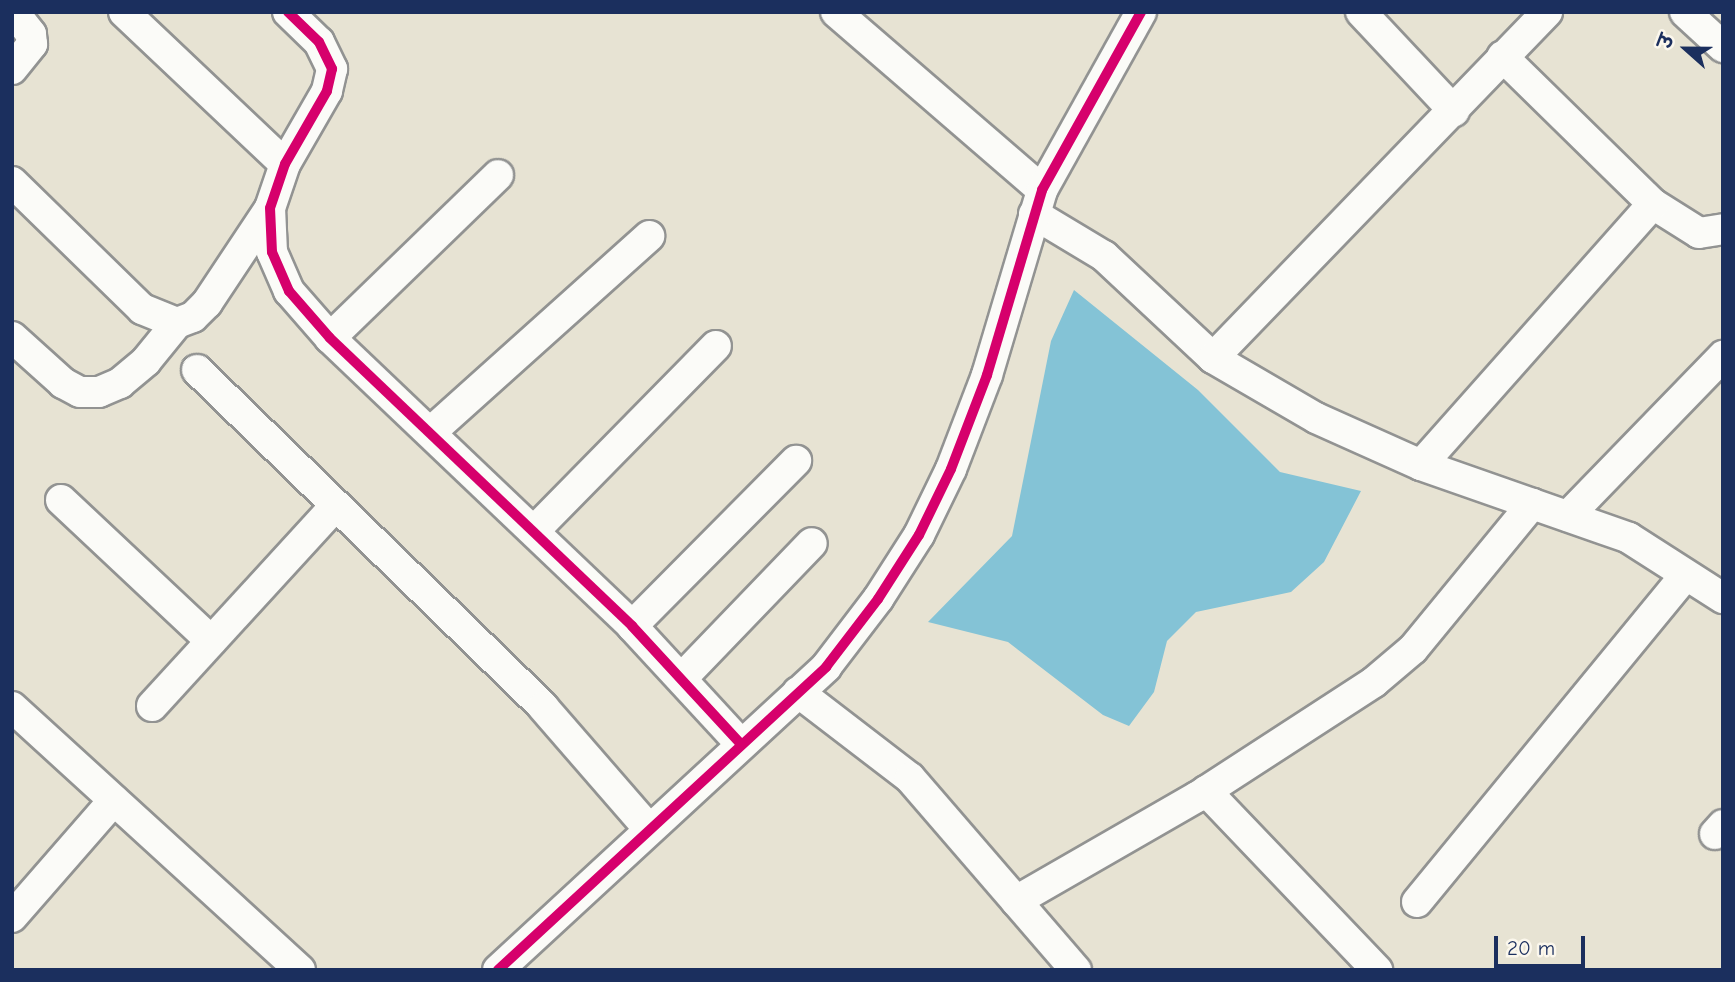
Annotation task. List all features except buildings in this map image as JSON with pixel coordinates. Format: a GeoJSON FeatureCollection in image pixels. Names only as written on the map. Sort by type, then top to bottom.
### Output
{"type":"FeatureCollection","features":[{"type":"Feature","properties":{"kind":"street"},"geometry":{"type":"LineString","coordinates":[[12,69],[32,44],[31,34],[14,12]]}},
{"type":"Feature","properties":{"kind":"street"},"geometry":{"type":"LineString","coordinates":[[124,12],[285,164]]}},
{"type":"Feature","properties":{"kind":"street"},"geometry":{"type":"LineString","coordinates":[[12,337],[55,377],[80,392],[99,392],[120,383],[146,361],[177,323],[193,317],[207,303],[270,208],[285,164],[327,91],[332,69],[319,42],[288,12]]}},
{"type":"Feature","properties":{"kind":"street"},"geometry":{"type":"LineString","coordinates":[[836,12],[1038,202],[1104,256],[1213,358],[1317,418],[1421,465],[1629,538],[1710,584],[1417,902]]}},
{"type":"Feature","properties":{"kind":"street"},"geometry":{"type":"LineString","coordinates":[[498,970],[648,828],[826,667],[871,609],[919,535],[987,375],[1038,202],[1141,12]]}},
{"type":"Feature","properties":{"kind":"street"},"geometry":{"type":"LineString","coordinates":[[1362,12],[1454,111]]}},
{"type":"Feature","properties":{"kind":"street"},"geometry":{"type":"LineString","coordinates":[[1213,358],[1547,12]]}},
{"type":"Feature","properties":{"kind":"street"},"geometry":{"type":"LineString","coordinates":[[1685,12],[1723,47]]}},
{"type":"Feature","properties":{"kind":"street"},"geometry":{"type":"LineString","coordinates":[[1502,57],[1653,204],[1699,233],[1723,229]]}},
{"type":"Feature","properties":{"kind":"street"},"geometry":{"type":"LineString","coordinates":[[330,338],[498,175]]}},
{"type":"Feature","properties":{"kind":"street"},"geometry":{"type":"LineString","coordinates":[[12,181],[142,309],[177,323]]}},
{"type":"Feature","properties":{"kind":"street"},"geometry":{"type":"LineString","coordinates":[[1421,465],[1653,204]]}},
{"type":"Feature","properties":{"kind":"street"},"geometry":{"type":"LineString","coordinates":[[270,208],[272,252],[280,271],[306,313],[432,431],[632,626],[741,744]]}},
{"type":"Feature","properties":{"kind":"street"},"geometry":{"type":"LineString","coordinates":[[432,431],[649,236]]}},
{"type":"Feature","properties":{"kind":"street"},"geometry":{"type":"LineString","coordinates":[[535,530],[716,346]]}},
{"type":"Feature","properties":{"kind":"street"},"geometry":{"type":"LineString","coordinates":[[1568,516],[1723,356]]}},
{"type":"Feature","properties":{"kind":"street"},"geometry":{"type":"LineString","coordinates":[[197,370],[542,707],[648,828]]}},
{"type":"Feature","properties":{"kind":"street"},"geometry":{"type":"LineString","coordinates":[[632,626],[796,461]]}},
{"type":"Feature","properties":{"kind":"street"},"geometry":{"type":"LineString","coordinates":[[61,500],[211,641]]}},
{"type":"Feature","properties":{"kind":"street"},"geometry":{"type":"LineString","coordinates":[[1016,901],[1206,791],[1374,682],[1413,649],[1532,504]]}},
{"type":"Feature","properties":{"kind":"street"},"geometry":{"type":"LineString","coordinates":[[152,706],[335,506]]}},
{"type":"Feature","properties":{"kind":"street"},"geometry":{"type":"LineString","coordinates":[[682,678],[812,543]]}},
{"type":"Feature","properties":{"kind":"street"},"geometry":{"type":"LineString","coordinates":[[798,692],[911,778],[1076,970]]}},
{"type":"Feature","properties":{"kind":"street"},"geometry":{"type":"LineString","coordinates":[[12,707],[299,970]]}},
{"type":"Feature","properties":{"kind":"street"},"geometry":{"type":"LineString","coordinates":[[1206,791],[1377,970]]}},
{"type":"Feature","properties":{"kind":"street"},"geometry":{"type":"LineString","coordinates":[[12,917],[114,800]]}},
{"type":"Feature","properties":{"kind":"water"},"geometry":{"type":"Polygon","coordinates":[[[1074,290],[1198,390],[1280,472],[1361,491],[1324,562],[1291,592],[1196,612],[1167,641],[1154,692],[1129,726],[1103,715],[1008,642],[928,622],[1012,536],[1051,341],[1074,290]]]}},
{"type":"Feature","properties":{"kind":"cycle path"},"geometry":{"type":"LineString","coordinates":[[288,12],[319,42],[332,69],[327,91],[285,164],[270,208],[272,252],[289,291],[330,338],[632,626],[741,744]]}},
{"type":"Feature","properties":{"kind":"cycle path"},"geometry":{"type":"LineString","coordinates":[[498,970],[826,667],[878,599],[919,535],[951,469],[987,375],[1042,190],[1141,12]]}}]}
